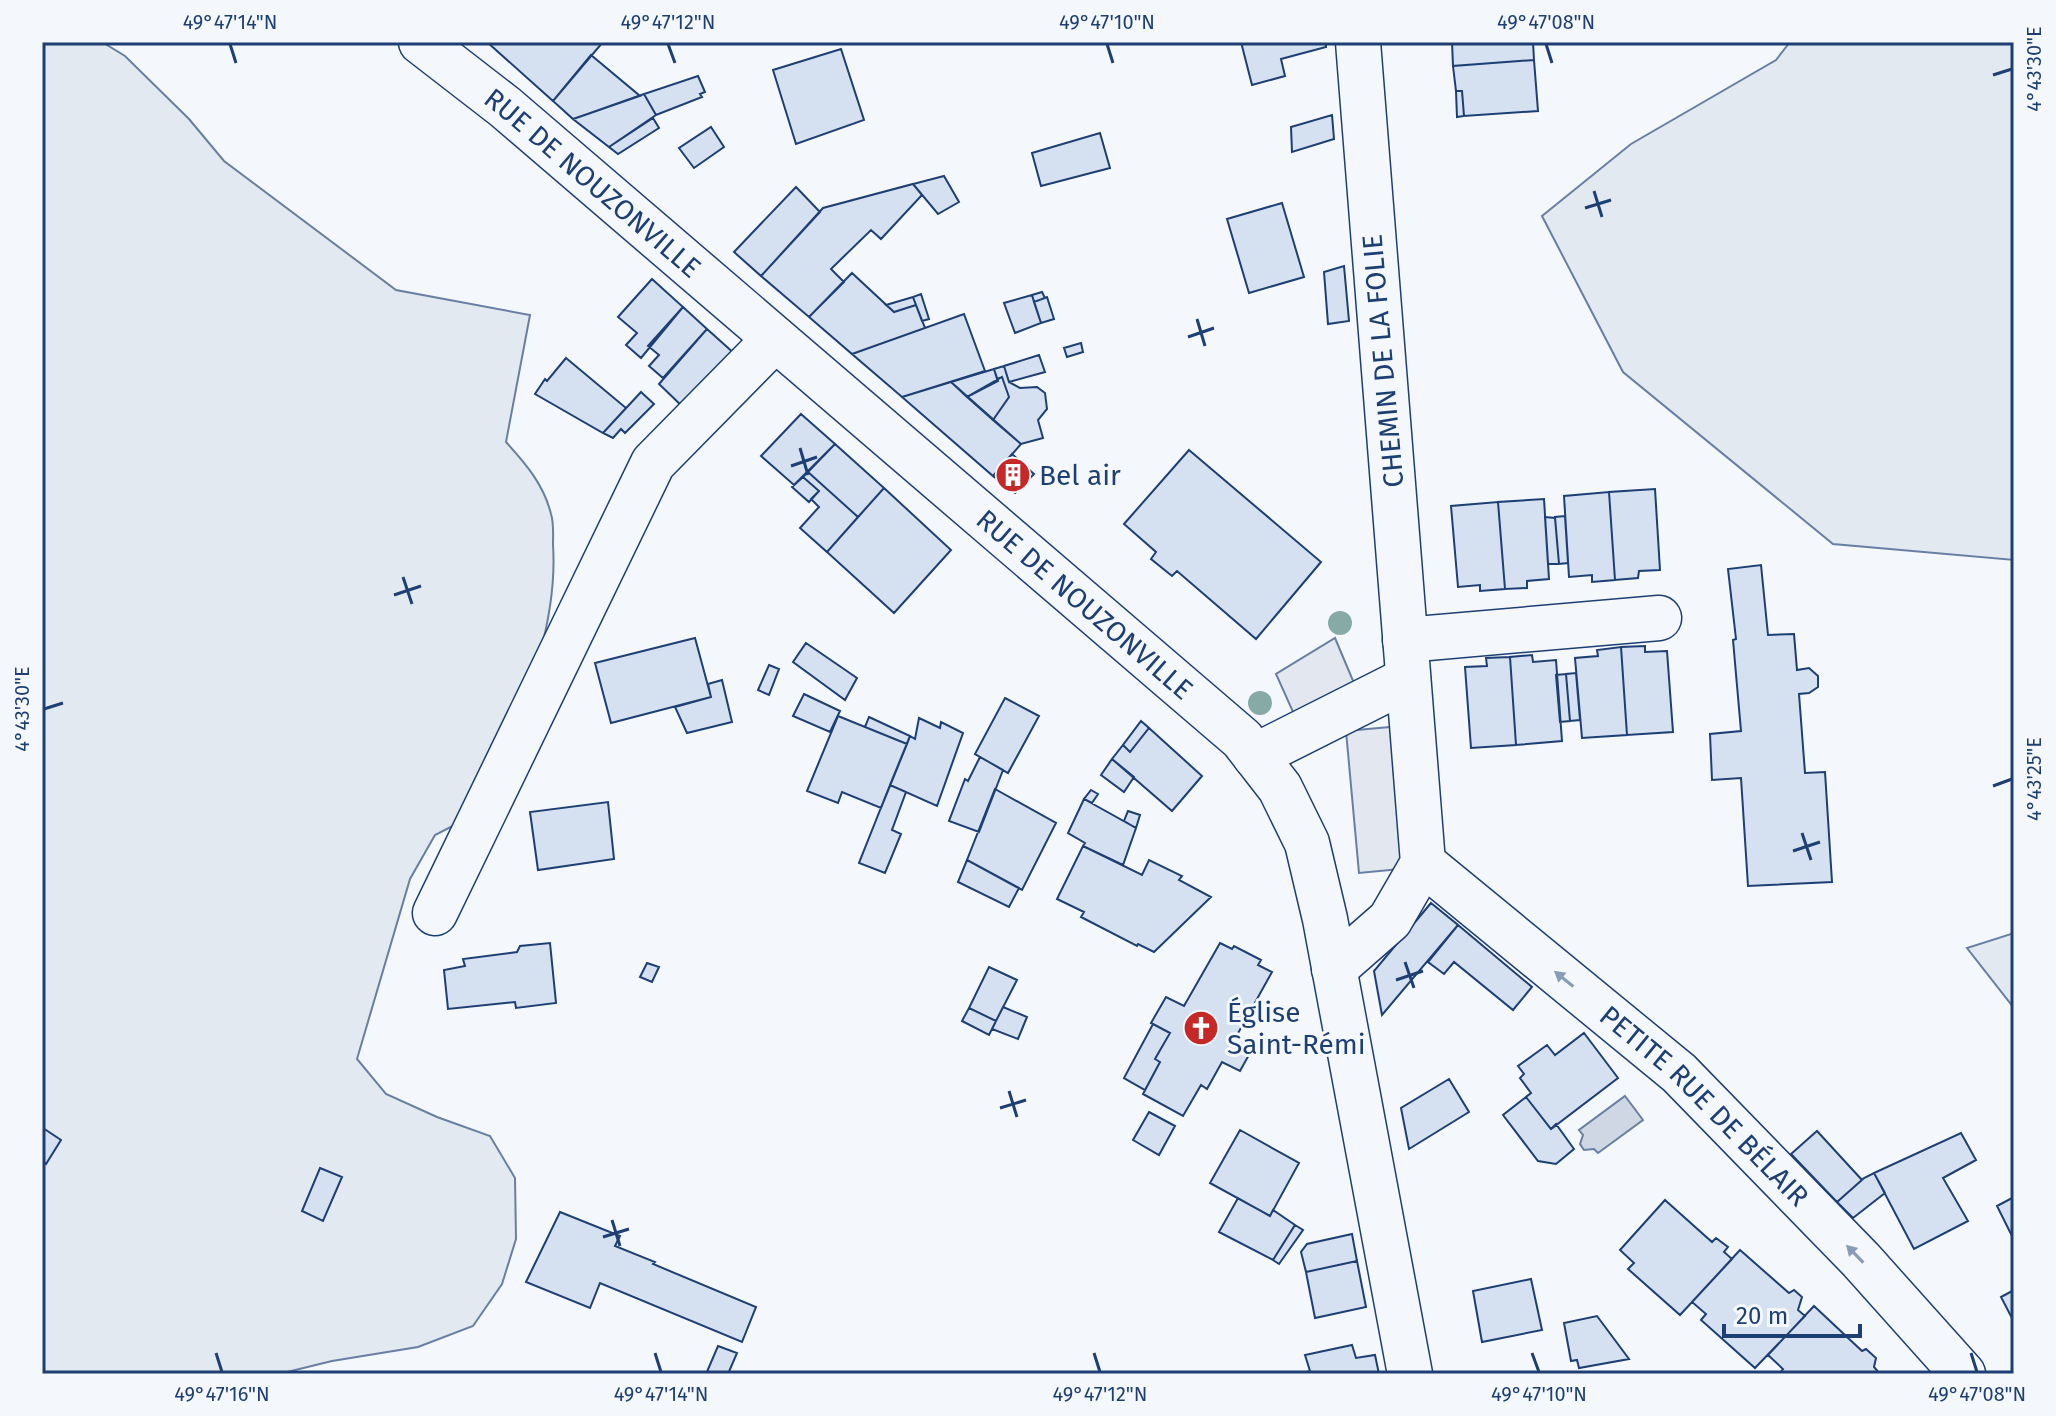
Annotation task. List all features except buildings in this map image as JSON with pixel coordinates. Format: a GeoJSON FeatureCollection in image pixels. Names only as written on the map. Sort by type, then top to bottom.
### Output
{"type":"FeatureCollection","features":[{"type":"Feature","properties":{"kind":"street","name":"RUE DE NOUZONVILLE"},"geometry":{"type":"LineString","coordinates":[[421,42],[505,107],[1242,739],[1280,788],[1307,843],[1334,969],[1410,1374]]}},
{"type":"Feature","properties":{"kind":"street","name":"CHEMIN DE LA FOLIE"},"geometry":{"type":"LineString","coordinates":[[1358,42],[1423,863]]}},
{"type":"Feature","properties":{"kind":"street"},"geometry":{"type":"LineString","coordinates":[[435,913],[653,463],[775,339]]}},
{"type":"Feature","properties":{"kind":"street"},"geometry":{"type":"LineString","coordinates":[[1255,756],[1407,660],[1659,618]]}},
{"type":"Feature","properties":{"kind":"street"},"geometry":{"type":"LineString","coordinates":[[1334,969],[1390,920],[1423,863]]}},
{"type":"Feature","properties":{"kind":"street","name":"PETITE RUE DE BÉLAIR"},"geometry":{"type":"LineString","coordinates":[[1423,863],[1679,1073],[1861,1260],[1963,1374]]}},
{"type":"Feature","properties":{"kind":"shaded area"},"geometry":{"type":"Polygon","coordinates":[[[42,42],[102,42],[125,56],[189,119],[224,161],[396,290],[530,315],[506,442],[539,484],[552,518],[553,579],[542,647],[484,810],[435,835],[410,879],[357,1059],[386,1094],[490,1136],[515,1178],[516,1239],[502,1284],[473,1326],[418,1347],[332,1361],[279,1374],[42,1374],[42,42]]]}},
{"type":"Feature","properties":{"kind":"shaded area"},"geometry":{"type":"Polygon","coordinates":[[[1790,42],[2014,42],[2014,560],[1833,544],[1623,372],[1542,216],[1631,144],[1776,60],[1790,42]]]}},
{"type":"Feature","properties":{"kind":"shaded area"},"geometry":{"type":"Polygon","coordinates":[[[1335,638],[1362,702],[1302,732],[1276,674],[1335,638]]]}},
{"type":"Feature","properties":{"kind":"shaded area"},"geometry":{"type":"Polygon","coordinates":[[[1412,725],[1421,867],[1359,873],[1346,731],[1412,725]]]}},
{"type":"Feature","properties":{"kind":"shaded area"},"geometry":{"type":"Polygon","coordinates":[[[2014,933],[2014,1008],[1967,948],[2014,933]]]}},
{"type":"Feature","properties":{"kind":"shaded area"},"geometry":{"type":"Polygon","coordinates":[[[1625,1096],[1643,1120],[1598,1153],[1594,1149],[1584,1150],[1580,1144],[1583,1135],[1579,1130],[1625,1096]]]}},
{"type":"Feature","properties":{"kind":"place","name":"Bel air"},"geometry":{"type":"Point","coordinates":[1013,475]}},
{"type":"Feature","properties":{"kind":"place","name":"Église Saint-Rémi"},"geometry":{"type":"Point","coordinates":[1201,1028]}}]}
